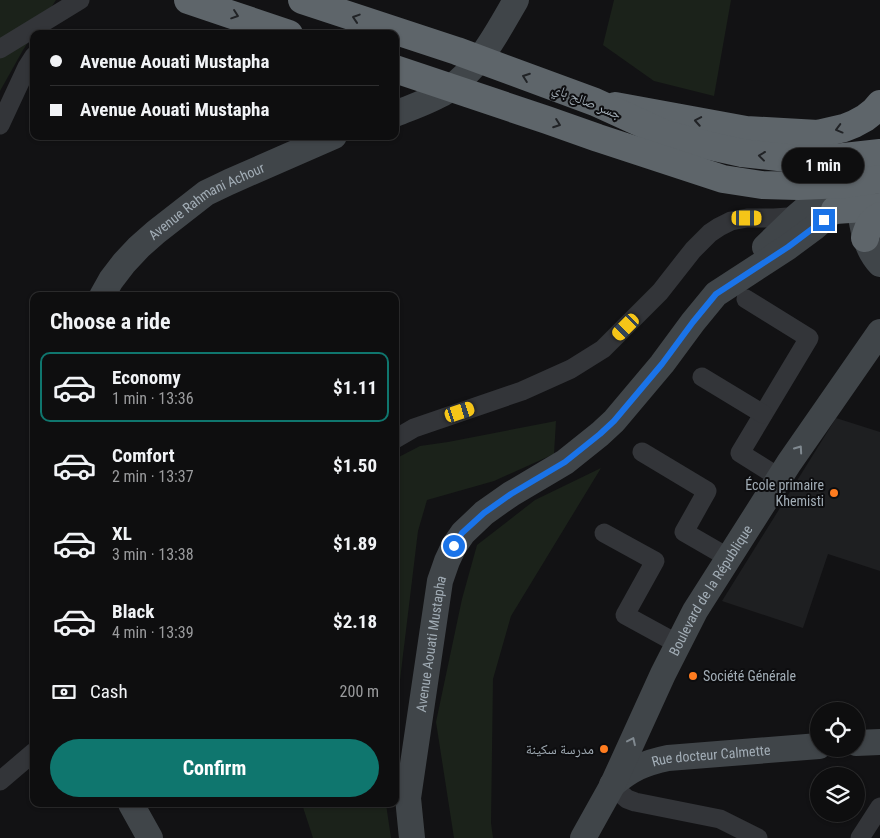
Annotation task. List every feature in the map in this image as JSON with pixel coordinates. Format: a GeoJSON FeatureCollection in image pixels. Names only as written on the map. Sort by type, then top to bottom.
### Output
{"type":"FeatureCollection","features":[{"type":"Feature","properties":{"kind":"highway"},"geometry":{"type":"LineString","coordinates":[[188,0],[277,30]]}},
{"type":"Feature","properties":{"kind":"highway","name":"جسر صالح باي"},"geometry":{"type":"LineString","coordinates":[[302,0],[393,30]]}},
{"type":"Feature","properties":{"kind":"highway","name":"جسر صالح باي"},"geometry":{"type":"LineString","coordinates":[[399,32],[457,51],[595,102],[665,134],[742,153],[768,157],[826,159],[879,168]]}},
{"type":"Feature","properties":{"kind":"highway"},"geometry":{"type":"LineString","coordinates":[[399,70],[723,179],[762,185],[845,184],[879,168]]}},
{"type":"Feature","properties":{"kind":"highway"},"geometry":{"type":"LineString","coordinates":[[595,102],[746,130],[818,134],[854,124],[874,111],[880,104]]}},
{"type":"Feature","properties":{"kind":"main road"},"geometry":{"type":"LineString","coordinates":[[399,112],[444,92],[472,68],[487,48],[516,0]]}},
{"type":"Feature","properties":{"kind":"main road","name":"Avenue Rahmani Achour"},"geometry":{"type":"LineString","coordinates":[[104,292],[111,280],[139,247],[196,200],[223,185],[325,140]]}},
{"type":"Feature","properties":{"kind":"main road"},"geometry":{"type":"LineString","coordinates":[[716,294],[796,217],[880,144]]}},
{"type":"Feature","properties":{"kind":"main road","name":"Avenue Aouati Mustapha"},"geometry":{"type":"LineString","coordinates":[[412,838],[408,798],[440,581],[447,561],[462,533],[484,513],[511,494],[565,462],[614,421],[662,364],[716,294],[815,227],[864,216],[879,168]]}},
{"type":"Feature","properties":{"kind":"main road"},"geometry":{"type":"LineString","coordinates":[[864,216],[873,255],[880,264]]}},
{"type":"Feature","properties":{"kind":"main road","name":"Boulevard de la République"},"geometry":{"type":"LineString","coordinates":[[583,838],[612,786],[695,611],[780,478],[880,332]]}},
{"type":"Feature","properties":{"kind":"main road"},"geometry":{"type":"LineString","coordinates":[[865,743],[880,742]]}},
{"type":"Feature","properties":{"kind":"main road","name":"Rue docteur Calmette"},"geometry":{"type":"LineString","coordinates":[[612,786],[625,774],[639,767],[653,761],[668,758],[810,747]]}},
{"type":"Feature","properties":{"kind":"main road"},"geometry":{"type":"LineString","coordinates":[[133,807],[150,838]]}},
{"type":"Feature","properties":{"kind":"street"},"geometry":{"type":"LineString","coordinates":[[51,30],[80,0]]}},
{"type":"Feature","properties":{"kind":"street"},"geometry":{"type":"LineString","coordinates":[[31,30],[80,0]]}},
{"type":"Feature","properties":{"kind":"street"},"geometry":{"type":"LineString","coordinates":[[0,49],[30,31]]}},
{"type":"Feature","properties":{"kind":"street"},"geometry":{"type":"LineString","coordinates":[[0,124],[30,62]]}},
{"type":"Feature","properties":{"kind":"street"},"geometry":{"type":"LineString","coordinates":[[399,437],[414,428],[522,391],[571,369],[603,349],[660,292],[693,250],[719,227],[731,221],[747,218],[864,216]]}},
{"type":"Feature","properties":{"kind":"street"},"geometry":{"type":"LineString","coordinates":[[746,299],[809,338],[740,453],[780,478]]}},
{"type":"Feature","properties":{"kind":"street"},"geometry":{"type":"LineString","coordinates":[[702,377],[763,414]]}},
{"type":"Feature","properties":{"kind":"street"},"geometry":{"type":"LineString","coordinates":[[642,452],[707,491],[684,532],[728,558]]}},
{"type":"Feature","properties":{"kind":"street"},"geometry":{"type":"LineString","coordinates":[[604,533],[654,561],[625,615],[678,644]]}},
{"type":"Feature","properties":{"kind":"street"},"geometry":{"type":"LineString","coordinates":[[0,782],[30,756]]}},
{"type":"Feature","properties":{"kind":"street"},"geometry":{"type":"LineString","coordinates":[[612,786],[626,799],[720,819],[758,838]]}},
{"type":"Feature","properties":{"kind":"street"},"geometry":{"type":"LineString","coordinates":[[860,838],[880,807]]}},
{"type":"Feature","properties":{"kind":"shaded area"},"geometry":{"type":"Polygon","coordinates":[[[0,0],[56,0],[36,30],[30,30],[30,39],[0,91],[0,0]]]}},
{"type":"Feature","properties":{"kind":"shaded area"},"geometry":{"type":"Polygon","coordinates":[[[614,0],[731,0],[714,96],[654,81],[603,45],[614,0]]]}},
{"type":"Feature","properties":{"kind":"shaded area","name":"École primaire Khemisti"},"geometry":{"type":"Polygon","coordinates":[[[836,418],[880,432],[880,571],[828,554],[803,628],[722,601],[836,418]]]}},
{"type":"Feature","properties":{"kind":"shaded area"},"geometry":{"type":"Polygon","coordinates":[[[556,421],[554,454],[494,481],[427,500],[418,531],[399,688],[399,457],[420,446],[556,421]]]}},
{"type":"Feature","properties":{"kind":"shaded area"},"geometry":{"type":"Polygon","coordinates":[[[601,468],[511,616],[493,679],[491,823],[493,838],[454,838],[436,722],[462,599],[477,545],[535,500],[601,468]]]}},
{"type":"Feature","properties":{"kind":"shaded area"},"geometry":{"type":"Polygon","coordinates":[[[303,807],[386,807],[391,838],[313,838],[303,807]]]}},
{"type":"Feature","properties":{"kind":"place","name":"École primaire Khemisti"},"geometry":{"type":"Point","coordinates":[834,493]}},
{"type":"Feature","properties":{"kind":"place","name":"Société Générale"},"geometry":{"type":"Point","coordinates":[693,676]}},
{"type":"Feature","properties":{"kind":"place","name":"مدرسة سكينة"},"geometry":{"type":"Point","coordinates":[604,749]}},
{"type":"Feature","properties":{"kind":"route"},"geometry":{"type":"LineString","coordinates":[[454,546],[462,533],[484,513],[511,494],[565,462],[614,421],[662,364],[716,294],[788,247],[824,220]]}}]}
